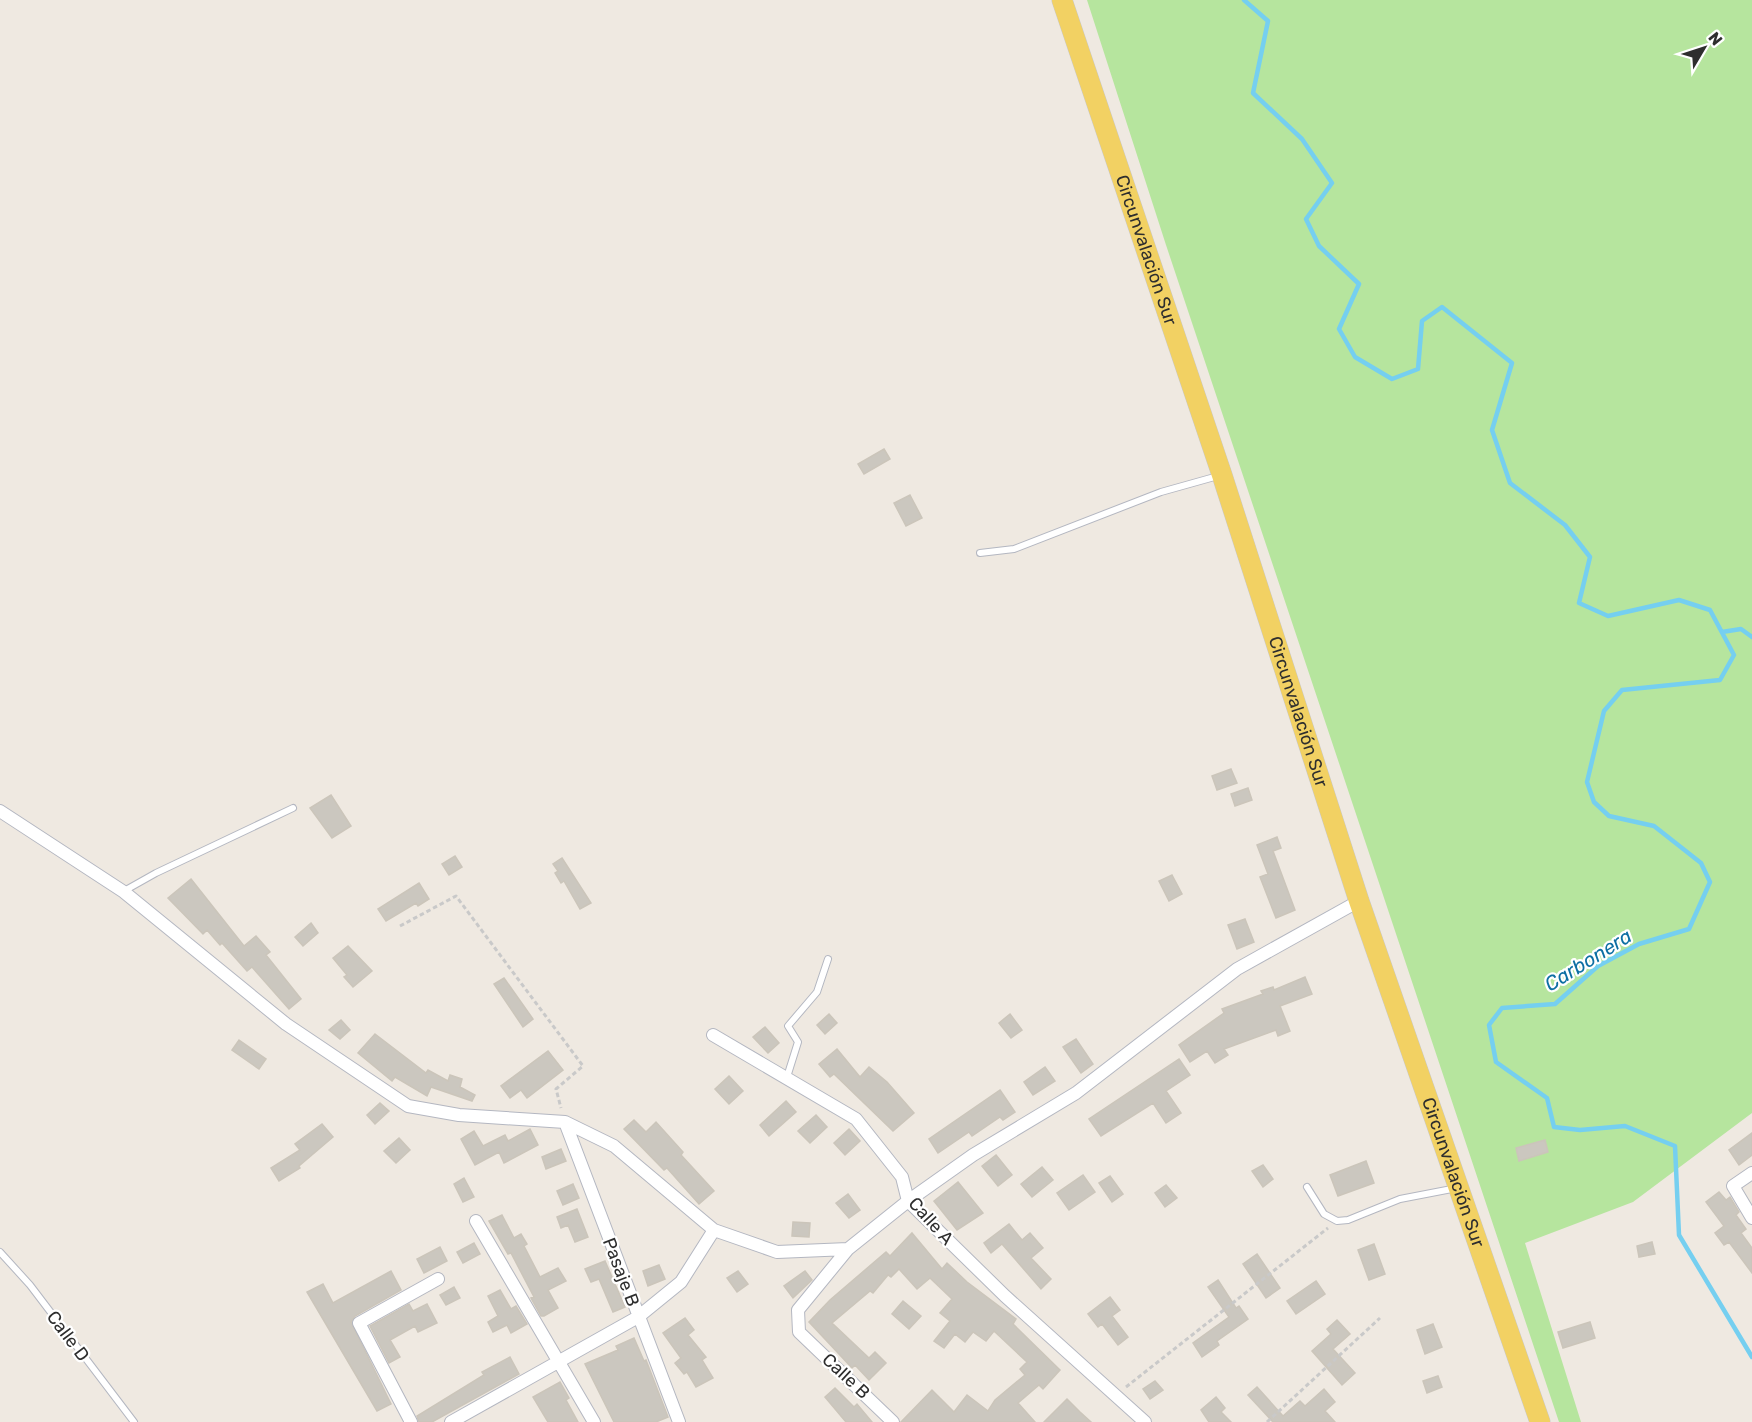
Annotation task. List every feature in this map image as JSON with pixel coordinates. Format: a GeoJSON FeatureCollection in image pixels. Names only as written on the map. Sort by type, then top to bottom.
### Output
{"type":"FeatureCollection","features":[{"type":"Feature","properties":{"kind":"main road","name":"Circunvalación Sur"},"geometry":{"type":"LineString","coordinates":[[1062,0],[1221,475],[1359,901],[1540,1422]]}},
{"type":"Feature","properties":{"kind":"street"},"geometry":{"type":"LineString","coordinates":[[0,811],[124,892],[286,1024],[408,1106],[459,1115],[564,1122],[614,1146],[714,1230],[777,1252],[849,1249],[908,1201],[974,1155],[1076,1093],[1238,969],[1359,901]]}},
{"type":"Feature","properties":{"kind":"street","name":"Calle A"},"geometry":{"type":"LineString","coordinates":[[713,1035],[856,1119],[902,1177],[908,1201],[1005,1296],[1144,1422]]}},
{"type":"Feature","properties":{"kind":"street","name":"Pasaje B"},"geometry":{"type":"LineString","coordinates":[[564,1122],[679,1422]]}},
{"type":"Feature","properties":{"kind":"street"},"geometry":{"type":"LineString","coordinates":[[1752,1173],[1733,1186],[1752,1218]]}},
{"type":"Feature","properties":{"kind":"street"},"geometry":{"type":"LineString","coordinates":[[476,1221],[594,1422]]}},
{"type":"Feature","properties":{"kind":"street"},"geometry":{"type":"LineString","coordinates":[[451,1422],[638,1317],[681,1282],[714,1230]]}},
{"type":"Feature","properties":{"kind":"street","name":"Calle B"},"geometry":{"type":"LineString","coordinates":[[849,1249],[798,1310],[799,1332],[893,1422]]}},
{"type":"Feature","properties":{"kind":"street"},"geometry":{"type":"LineString","coordinates":[[411,1422],[358,1323],[438,1279]]}},
{"type":"Feature","properties":{"kind":"lane"},"geometry":{"type":"LineString","coordinates":[[980,553],[1014,549],[1161,492],[1221,475]]}},
{"type":"Feature","properties":{"kind":"lane"},"geometry":{"type":"LineString","coordinates":[[124,892],[156,873],[293,808]]}},
{"type":"Feature","properties":{"kind":"lane"},"geometry":{"type":"LineString","coordinates":[[788,1077],[798,1042],[788,1026],[817,992],[828,959]]}},
{"type":"Feature","properties":{"kind":"lane"},"geometry":{"type":"LineString","coordinates":[[1307,1187],[1324,1214],[1337,1221],[1348,1220],[1400,1198],[1460,1188]]}},
{"type":"Feature","properties":{"kind":"lane","name":"Calle D"},"geometry":{"type":"LineString","coordinates":[[0,1252],[30,1285],[134,1422]]}},
{"type":"Feature","properties":{"kind":"path"},"geometry":{"type":"LineString","coordinates":[[400,926],[456,896],[583,1066],[556,1089],[564,1122]]}},
{"type":"Feature","properties":{"kind":"path"},"geometry":{"type":"LineString","coordinates":[[1115,1395],[1337,1221]]}},
{"type":"Feature","properties":{"kind":"path"},"geometry":{"type":"LineString","coordinates":[[1267,1422],[1380,1317]]}},
{"type":"Feature","properties":{"kind":"green space"},"geometry":{"type":"Polygon","coordinates":[[[1087,0],[1752,0],[1752,1113],[1633,1202],[1525,1243],[1581,1422],[1559,1422],[1166,245],[1087,0]]]}},
{"type":"Feature","properties":{"kind":"building"},"geometry":{"type":"Polygon","coordinates":[[[884,449],[890,459],[864,474],[858,464],[884,449]]]}},
{"type":"Feature","properties":{"kind":"building"},"geometry":{"type":"Polygon","coordinates":[[[910,495],[922,518],[906,526],[894,503],[910,495]]]}},
{"type":"Feature","properties":{"kind":"building"},"geometry":{"type":"Polygon","coordinates":[[[1231,769],[1237,783],[1217,790],[1212,776],[1231,769]]]}},
{"type":"Feature","properties":{"kind":"building"},"geometry":{"type":"Polygon","coordinates":[[[1248,788],[1252,800],[1235,806],[1231,794],[1248,788]]]}},
{"type":"Feature","properties":{"kind":"building"},"geometry":{"type":"Polygon","coordinates":[[[331,795],[351,826],[332,838],[310,808],[331,795]]]}},
{"type":"Feature","properties":{"kind":"building"},"geometry":{"type":"Polygon","coordinates":[[[1277,837],[1281,848],[1273,851],[1295,910],[1276,918],[1260,877],[1268,874],[1257,845],[1277,837]]]}},
{"type":"Feature","properties":{"kind":"building"},"geometry":{"type":"Polygon","coordinates":[[[455,856],[462,867],[449,875],[442,864],[455,856]]]}},
{"type":"Feature","properties":{"kind":"building"},"geometry":{"type":"Polygon","coordinates":[[[562,858],[591,903],[580,909],[564,881],[561,883],[555,873],[558,871],[553,864],[562,858]]]}},
{"type":"Feature","properties":{"kind":"building"},"geometry":{"type":"Polygon","coordinates":[[[1172,875],[1182,894],[1169,901],[1159,881],[1172,875]]]}},
{"type":"Feature","properties":{"kind":"building"},"geometry":{"type":"Polygon","coordinates":[[[191,879],[244,946],[256,936],[270,952],[266,955],[301,999],[289,1009],[252,967],[247,971],[222,943],[220,945],[207,930],[203,934],[168,898],[191,879]]]}},
{"type":"Feature","properties":{"kind":"building"},"geometry":{"type":"Polygon","coordinates":[[[419,883],[429,899],[418,906],[416,903],[386,921],[378,909],[419,883]]]}},
{"type":"Feature","properties":{"kind":"building"},"geometry":{"type":"Polygon","coordinates":[[[1245,919],[1254,942],[1237,949],[1228,925],[1245,919]]]}},
{"type":"Feature","properties":{"kind":"building"},"geometry":{"type":"Polygon","coordinates":[[[311,923],[318,933],[303,946],[295,937],[311,923]]]}},
{"type":"Feature","properties":{"kind":"building"},"geometry":{"type":"Polygon","coordinates":[[[348,946],[372,971],[353,987],[344,977],[347,975],[333,958],[348,946]]]}},
{"type":"Feature","properties":{"kind":"building"},"geometry":{"type":"Polygon","coordinates":[[[1305,977],[1312,994],[1280,1006],[1290,1031],[1278,1036],[1276,1030],[1224,1049],[1228,1055],[1215,1063],[1207,1051],[1190,1062],[1179,1045],[1224,1013],[1222,1009],[1263,994],[1261,991],[1273,987],[1274,990],[1305,977]]]}},
{"type":"Feature","properties":{"kind":"building"},"geometry":{"type":"Polygon","coordinates":[[[504,978],[533,1019],[523,1027],[494,984],[504,978]]]}},
{"type":"Feature","properties":{"kind":"building"},"geometry":{"type":"Polygon","coordinates":[[[829,1014],[837,1023],[825,1034],[817,1025],[829,1014]]]}},
{"type":"Feature","properties":{"kind":"building"},"geometry":{"type":"Polygon","coordinates":[[[1010,1014],[1022,1030],[1011,1038],[999,1023],[1010,1014]]]}},
{"type":"Feature","properties":{"kind":"building"},"geometry":{"type":"Polygon","coordinates":[[[341,1020],[350,1030],[340,1039],[329,1030],[341,1020]]]}},
{"type":"Feature","properties":{"kind":"building"},"geometry":{"type":"Polygon","coordinates":[[[765,1027],[779,1043],[768,1053],[753,1037],[765,1027]]]}},
{"type":"Feature","properties":{"kind":"building"},"geometry":{"type":"Polygon","coordinates":[[[375,1034],[426,1073],[428,1070],[448,1081],[450,1075],[462,1079],[460,1087],[475,1095],[472,1101],[431,1087],[427,1096],[395,1077],[392,1081],[358,1053],[375,1034]]]}},
{"type":"Feature","properties":{"kind":"building"},"geometry":{"type":"Polygon","coordinates":[[[1076,1039],[1093,1064],[1081,1073],[1063,1047],[1076,1039]]]}},
{"type":"Feature","properties":{"kind":"building"},"geometry":{"type":"Polygon","coordinates":[[[239,1040],[266,1059],[259,1069],[232,1050],[239,1040]]]}},
{"type":"Feature","properties":{"kind":"building"},"geometry":{"type":"Polygon","coordinates":[[[837,1049],[860,1077],[869,1067],[887,1082],[914,1113],[893,1131],[834,1074],[830,1077],[819,1064],[837,1049]]]}},
{"type":"Feature","properties":{"kind":"building"},"geometry":{"type":"Polygon","coordinates":[[[548,1051],[563,1070],[527,1098],[521,1090],[510,1098],[501,1086],[548,1051]]]}},
{"type":"Feature","properties":{"kind":"building"},"geometry":{"type":"Polygon","coordinates":[[[1179,1059],[1190,1075],[1166,1091],[1181,1113],[1166,1123],[1153,1103],[1101,1136],[1089,1119],[1179,1059]]]}},
{"type":"Feature","properties":{"kind":"building"},"geometry":{"type":"Polygon","coordinates":[[[1045,1067],[1055,1081],[1033,1095],[1024,1082],[1045,1067]]]}},
{"type":"Feature","properties":{"kind":"building"},"geometry":{"type":"Polygon","coordinates":[[[729,1076],[743,1091],[729,1104],[715,1089],[729,1076]]]}},
{"type":"Feature","properties":{"kind":"building"},"geometry":{"type":"Polygon","coordinates":[[[1000,1090],[1015,1112],[1003,1120],[1000,1117],[972,1136],[969,1132],[938,1153],[929,1139],[1000,1090]]]}},
{"type":"Feature","properties":{"kind":"building"},"geometry":{"type":"Polygon","coordinates":[[[786,1101],[796,1112],[769,1136],[760,1125],[786,1101]]]}},
{"type":"Feature","properties":{"kind":"building"},"geometry":{"type":"Polygon","coordinates":[[[380,1103],[389,1111],[375,1124],[367,1115],[380,1103]]]}},
{"type":"Feature","properties":{"kind":"building"},"geometry":{"type":"Polygon","coordinates":[[[816,1115],[827,1127],[810,1143],[798,1131],[816,1115]]]}},
{"type":"Feature","properties":{"kind":"building"},"geometry":{"type":"Polygon","coordinates":[[[634,1120],[646,1132],[656,1122],[683,1152],[681,1155],[714,1191],[699,1204],[667,1168],[664,1170],[624,1129],[634,1120]]]}},
{"type":"Feature","properties":{"kind":"building"},"geometry":{"type":"Polygon","coordinates":[[[322,1124],[333,1137],[299,1166],[300,1168],[279,1181],[271,1168],[300,1150],[295,1144],[322,1124]]]}},
{"type":"Feature","properties":{"kind":"building"},"geometry":{"type":"Polygon","coordinates":[[[530,1129],[538,1145],[504,1163],[499,1152],[475,1165],[461,1139],[474,1131],[483,1146],[505,1135],[508,1141],[530,1129]]]}},
{"type":"Feature","properties":{"kind":"building"},"geometry":{"type":"Polygon","coordinates":[[[849,1129],[860,1141],[845,1155],[834,1143],[849,1129]]]}},
{"type":"Feature","properties":{"kind":"building"},"geometry":{"type":"Polygon","coordinates":[[[1752,1133],[1752,1155],[1739,1165],[1729,1150],[1752,1133]]]}},
{"type":"Feature","properties":{"kind":"building"},"geometry":{"type":"Polygon","coordinates":[[[399,1138],[410,1150],[396,1163],[384,1151],[399,1138]]]}},
{"type":"Feature","properties":{"kind":"building"},"geometry":{"type":"Polygon","coordinates":[[[1545,1140],[1548,1152],[1519,1161],[1516,1148],[1545,1140]]]}},
{"type":"Feature","properties":{"kind":"building"},"geometry":{"type":"Polygon","coordinates":[[[561,1149],[566,1161],[546,1169],[542,1157],[561,1149]]]}},
{"type":"Feature","properties":{"kind":"building"},"geometry":{"type":"Polygon","coordinates":[[[996,1155],[1012,1175],[998,1186],[982,1166],[996,1155]]]}},
{"type":"Feature","properties":{"kind":"building"},"geometry":{"type":"Polygon","coordinates":[[[1366,1161],[1374,1183],[1338,1196],[1330,1175],[1366,1161]]]}},
{"type":"Feature","properties":{"kind":"building"},"geometry":{"type":"Polygon","coordinates":[[[1263,1165],[1273,1179],[1263,1187],[1252,1171],[1263,1165]]]}},
{"type":"Feature","properties":{"kind":"building"},"geometry":{"type":"Polygon","coordinates":[[[1042,1167],[1053,1180],[1032,1197],[1021,1184],[1042,1167]]]}},
{"type":"Feature","properties":{"kind":"building"},"geometry":{"type":"Polygon","coordinates":[[[1083,1175],[1095,1192],[1069,1210],[1057,1193],[1083,1175]]]}},
{"type":"Feature","properties":{"kind":"building"},"geometry":{"type":"Polygon","coordinates":[[[1110,1176],[1123,1194],[1112,1202],[1099,1183],[1110,1176]]]}},
{"type":"Feature","properties":{"kind":"building"},"geometry":{"type":"Polygon","coordinates":[[[464,1178],[474,1197],[463,1202],[454,1184],[464,1178]]]}},
{"type":"Feature","properties":{"kind":"building"},"geometry":{"type":"Polygon","coordinates":[[[958,1182],[983,1213],[957,1230],[934,1201],[958,1182]]]}},
{"type":"Feature","properties":{"kind":"building"},"geometry":{"type":"Polygon","coordinates":[[[573,1184],[579,1198],[563,1205],[557,1191],[573,1184]]]}},
{"type":"Feature","properties":{"kind":"building"},"geometry":{"type":"Polygon","coordinates":[[[1166,1185],[1177,1198],[1165,1207],[1155,1193],[1166,1185]]]}},
{"type":"Feature","properties":{"kind":"building"},"geometry":{"type":"Polygon","coordinates":[[[1719,1192],[1726,1200],[1730,1197],[1739,1212],[1736,1215],[1746,1229],[1741,1233],[1752,1248],[1752,1273],[1729,1242],[1724,1245],[1715,1233],[1724,1226],[1706,1202],[1719,1192]]]}},
{"type":"Feature","properties":{"kind":"building"},"geometry":{"type":"Polygon","coordinates":[[[848,1194],[860,1210],[849,1218],[836,1203],[848,1194]]]}},
{"type":"Feature","properties":{"kind":"building"},"geometry":{"type":"Polygon","coordinates":[[[577,1209],[588,1237],[575,1242],[568,1225],[561,1228],[557,1217],[577,1209]]]}},
{"type":"Feature","properties":{"kind":"building"},"geometry":{"type":"Polygon","coordinates":[[[502,1215],[514,1238],[521,1234],[527,1244],[524,1246],[540,1277],[558,1268],[566,1281],[548,1290],[558,1308],[544,1316],[541,1316],[531,1298],[534,1297],[511,1253],[508,1254],[489,1221],[502,1215]]]}},
{"type":"Feature","properties":{"kind":"building"},"geometry":{"type":"Polygon","coordinates":[[[793,1222],[810,1223],[809,1237],[792,1236],[793,1222]]]}},
{"type":"Feature","properties":{"kind":"building"},"geometry":{"type":"Polygon","coordinates":[[[1009,1224],[1022,1240],[1030,1233],[1043,1248],[1031,1258],[1051,1279],[1041,1289],[1002,1244],[991,1253],[984,1243],[1009,1224]]]}},
{"type":"Feature","properties":{"kind":"building"},"geometry":{"type":"Polygon","coordinates":[[[912,1233],[942,1269],[947,1263],[967,1282],[1016,1319],[1013,1324],[1060,1370],[1043,1389],[1039,1385],[1018,1403],[1035,1422],[901,1422],[932,1390],[954,1412],[967,1395],[988,1411],[995,1400],[1025,1375],[1020,1369],[1027,1362],[994,1331],[986,1341],[973,1332],[965,1342],[955,1334],[944,1348],[934,1341],[950,1321],[940,1313],[952,1299],[930,1278],[917,1289],[899,1269],[891,1277],[888,1275],[873,1293],[870,1291],[832,1323],[869,1358],[875,1352],[886,1363],[869,1380],[855,1365],[852,1368],[809,1322],[830,1300],[886,1252],[890,1256],[912,1233]]]}},
{"type":"Feature","properties":{"kind":"building"},"geometry":{"type":"Polygon","coordinates":[[[1652,1242],[1655,1254],[1639,1257],[1637,1246],[1652,1242]]]}},
{"type":"Feature","properties":{"kind":"building"},"geometry":{"type":"Polygon","coordinates":[[[474,1243],[480,1254],[463,1263],[457,1252],[474,1243]]]}},
{"type":"Feature","properties":{"kind":"building"},"geometry":{"type":"Polygon","coordinates":[[[1374,1244],[1385,1274],[1369,1280],[1358,1250],[1374,1244]]]}},
{"type":"Feature","properties":{"kind":"building"},"geometry":{"type":"Polygon","coordinates":[[[440,1247],[447,1261],[424,1273],[417,1259],[440,1247]]]}},
{"type":"Feature","properties":{"kind":"building"},"geometry":{"type":"Polygon","coordinates":[[[1257,1254],[1280,1288],[1266,1298],[1243,1264],[1257,1254]]]}},
{"type":"Feature","properties":{"kind":"building"},"geometry":{"type":"Polygon","coordinates":[[[605,1261],[625,1307],[613,1312],[599,1279],[591,1282],[585,1269],[605,1261]]]}},
{"type":"Feature","properties":{"kind":"building"},"geometry":{"type":"Polygon","coordinates":[[[659,1265],[665,1279],[648,1286],[643,1271],[659,1265]]]}},
{"type":"Feature","properties":{"kind":"building"},"geometry":{"type":"Polygon","coordinates":[[[391,1271],[401,1290],[355,1316],[351,1322],[391,1404],[377,1411],[307,1292],[323,1284],[333,1303],[391,1271]]]}},
{"type":"Feature","properties":{"kind":"building"},"geometry":{"type":"Polygon","coordinates":[[[738,1271],[748,1284],[737,1292],[727,1278],[738,1271]]]}},
{"type":"Feature","properties":{"kind":"building"},"geometry":{"type":"Polygon","coordinates":[[[805,1271],[812,1280],[793,1298],[784,1286],[805,1271]]]}},
{"type":"Feature","properties":{"kind":"building"},"geometry":{"type":"Polygon","coordinates":[[[1218,1280],[1236,1308],[1239,1306],[1248,1319],[1217,1341],[1219,1345],[1202,1357],[1193,1343],[1229,1317],[1208,1287],[1218,1280]]]}},
{"type":"Feature","properties":{"kind":"building"},"geometry":{"type":"Polygon","coordinates":[[[1316,1281],[1325,1294],[1296,1314],[1287,1301],[1316,1281]]]}},
{"type":"Feature","properties":{"kind":"building"},"geometry":{"type":"Polygon","coordinates":[[[454,1287],[460,1298],[446,1305],[440,1295],[454,1287]]]}},
{"type":"Feature","properties":{"kind":"building"},"geometry":{"type":"Polygon","coordinates":[[[500,1290],[511,1309],[516,1306],[527,1324],[511,1333],[507,1325],[493,1332],[488,1322],[498,1316],[488,1296],[500,1290]]]}},
{"type":"Feature","properties":{"kind":"building"},"geometry":{"type":"Polygon","coordinates":[[[1110,1297],[1120,1310],[1112,1316],[1128,1337],[1118,1345],[1102,1324],[1098,1327],[1088,1314],[1110,1297]]]}},
{"type":"Feature","properties":{"kind":"building"},"geometry":{"type":"Polygon","coordinates":[[[903,1301],[921,1316],[909,1329],[892,1314],[903,1301]]]}},
{"type":"Feature","properties":{"kind":"building"},"geometry":{"type":"Polygon","coordinates":[[[409,1304],[413,1311],[427,1304],[437,1323],[418,1332],[415,1326],[390,1340],[400,1357],[389,1363],[370,1326],[409,1304]]]}},
{"type":"Feature","properties":{"kind":"building"},"geometry":{"type":"Polygon","coordinates":[[[685,1318],[694,1330],[688,1335],[706,1357],[702,1360],[713,1378],[696,1387],[687,1372],[684,1374],[675,1363],[681,1358],[663,1333],[685,1318]]]}},
{"type":"Feature","properties":{"kind":"building"},"geometry":{"type":"Polygon","coordinates":[[[1337,1320],[1350,1334],[1333,1349],[1355,1373],[1342,1385],[1312,1351],[1331,1334],[1327,1329],[1337,1320]]]}},
{"type":"Feature","properties":{"kind":"building"},"geometry":{"type":"Polygon","coordinates":[[[1590,1322],[1595,1338],[1563,1348],[1558,1332],[1590,1322]]]}},
{"type":"Feature","properties":{"kind":"building"},"geometry":{"type":"Polygon","coordinates":[[[1433,1324],[1442,1347],[1425,1354],[1417,1330],[1433,1324]]]}},
{"type":"Feature","properties":{"kind":"building"},"geometry":{"type":"Polygon","coordinates":[[[634,1338],[644,1361],[646,1360],[668,1417],[656,1422],[614,1422],[585,1364],[618,1350],[616,1346],[634,1338]]]}},
{"type":"Feature","properties":{"kind":"building"},"geometry":{"type":"Polygon","coordinates":[[[510,1357],[519,1374],[432,1422],[419,1422],[417,1416],[484,1375],[482,1372],[510,1357]]]}},
{"type":"Feature","properties":{"kind":"building"},"geometry":{"type":"Polygon","coordinates":[[[1438,1376],[1442,1387],[1427,1393],[1423,1381],[1438,1376]]]}},
{"type":"Feature","properties":{"kind":"building"},"geometry":{"type":"Polygon","coordinates":[[[1155,1381],[1163,1390],[1150,1399],[1143,1389],[1155,1381]]]}},
{"type":"Feature","properties":{"kind":"building"},"geometry":{"type":"Polygon","coordinates":[[[560,1382],[569,1398],[566,1400],[578,1422],[548,1422],[533,1397],[560,1382]]]}},
{"type":"Feature","properties":{"kind":"building"},"geometry":{"type":"Polygon","coordinates":[[[1257,1387],[1283,1416],[1300,1401],[1305,1406],[1324,1389],[1335,1402],[1325,1411],[1335,1422],[1273,1422],[1248,1395],[1257,1387]]]}},
{"type":"Feature","properties":{"kind":"building"},"geometry":{"type":"Polygon","coordinates":[[[835,1388],[854,1407],[857,1404],[872,1422],[846,1422],[825,1397],[835,1388]]]}},
{"type":"Feature","properties":{"kind":"building"},"geometry":{"type":"Polygon","coordinates":[[[1216,1397],[1225,1408],[1221,1412],[1231,1422],[1209,1422],[1201,1410],[1216,1397]]]}},
{"type":"Feature","properties":{"kind":"building"},"geometry":{"type":"Polygon","coordinates":[[[1067,1399],[1080,1412],[1091,1422],[1044,1422],[1067,1399]]]}},
{"type":"Feature","properties":{"kind":"waterway","name":"Carbonera"},"geometry":{"type":"LineString","coordinates":[[1244,0],[1268,21],[1253,93],[1302,139],[1332,183],[1306,219],[1319,246],[1359,284],[1339,329],[1355,357],[1392,379],[1418,369],[1422,321],[1442,307],[1512,363],[1492,430],[1510,483],[1565,525],[1590,557],[1579,603],[1608,616],[1679,600],[1710,610],[1734,655],[1720,680],[1622,690],[1604,711],[1587,782],[1594,802],[1609,816],[1654,826],[1701,863],[1710,882],[1689,929],[1639,944],[1598,966],[1555,1004],[1502,1008],[1489,1025],[1496,1062],[1547,1098],[1554,1127],[1580,1130],[1625,1126],[1675,1146],[1679,1235],[1752,1357]]}},
{"type":"Feature","properties":{"kind":"waterway"},"geometry":{"type":"LineString","coordinates":[[1722,632],[1741,629],[1752,637]]}}]}
